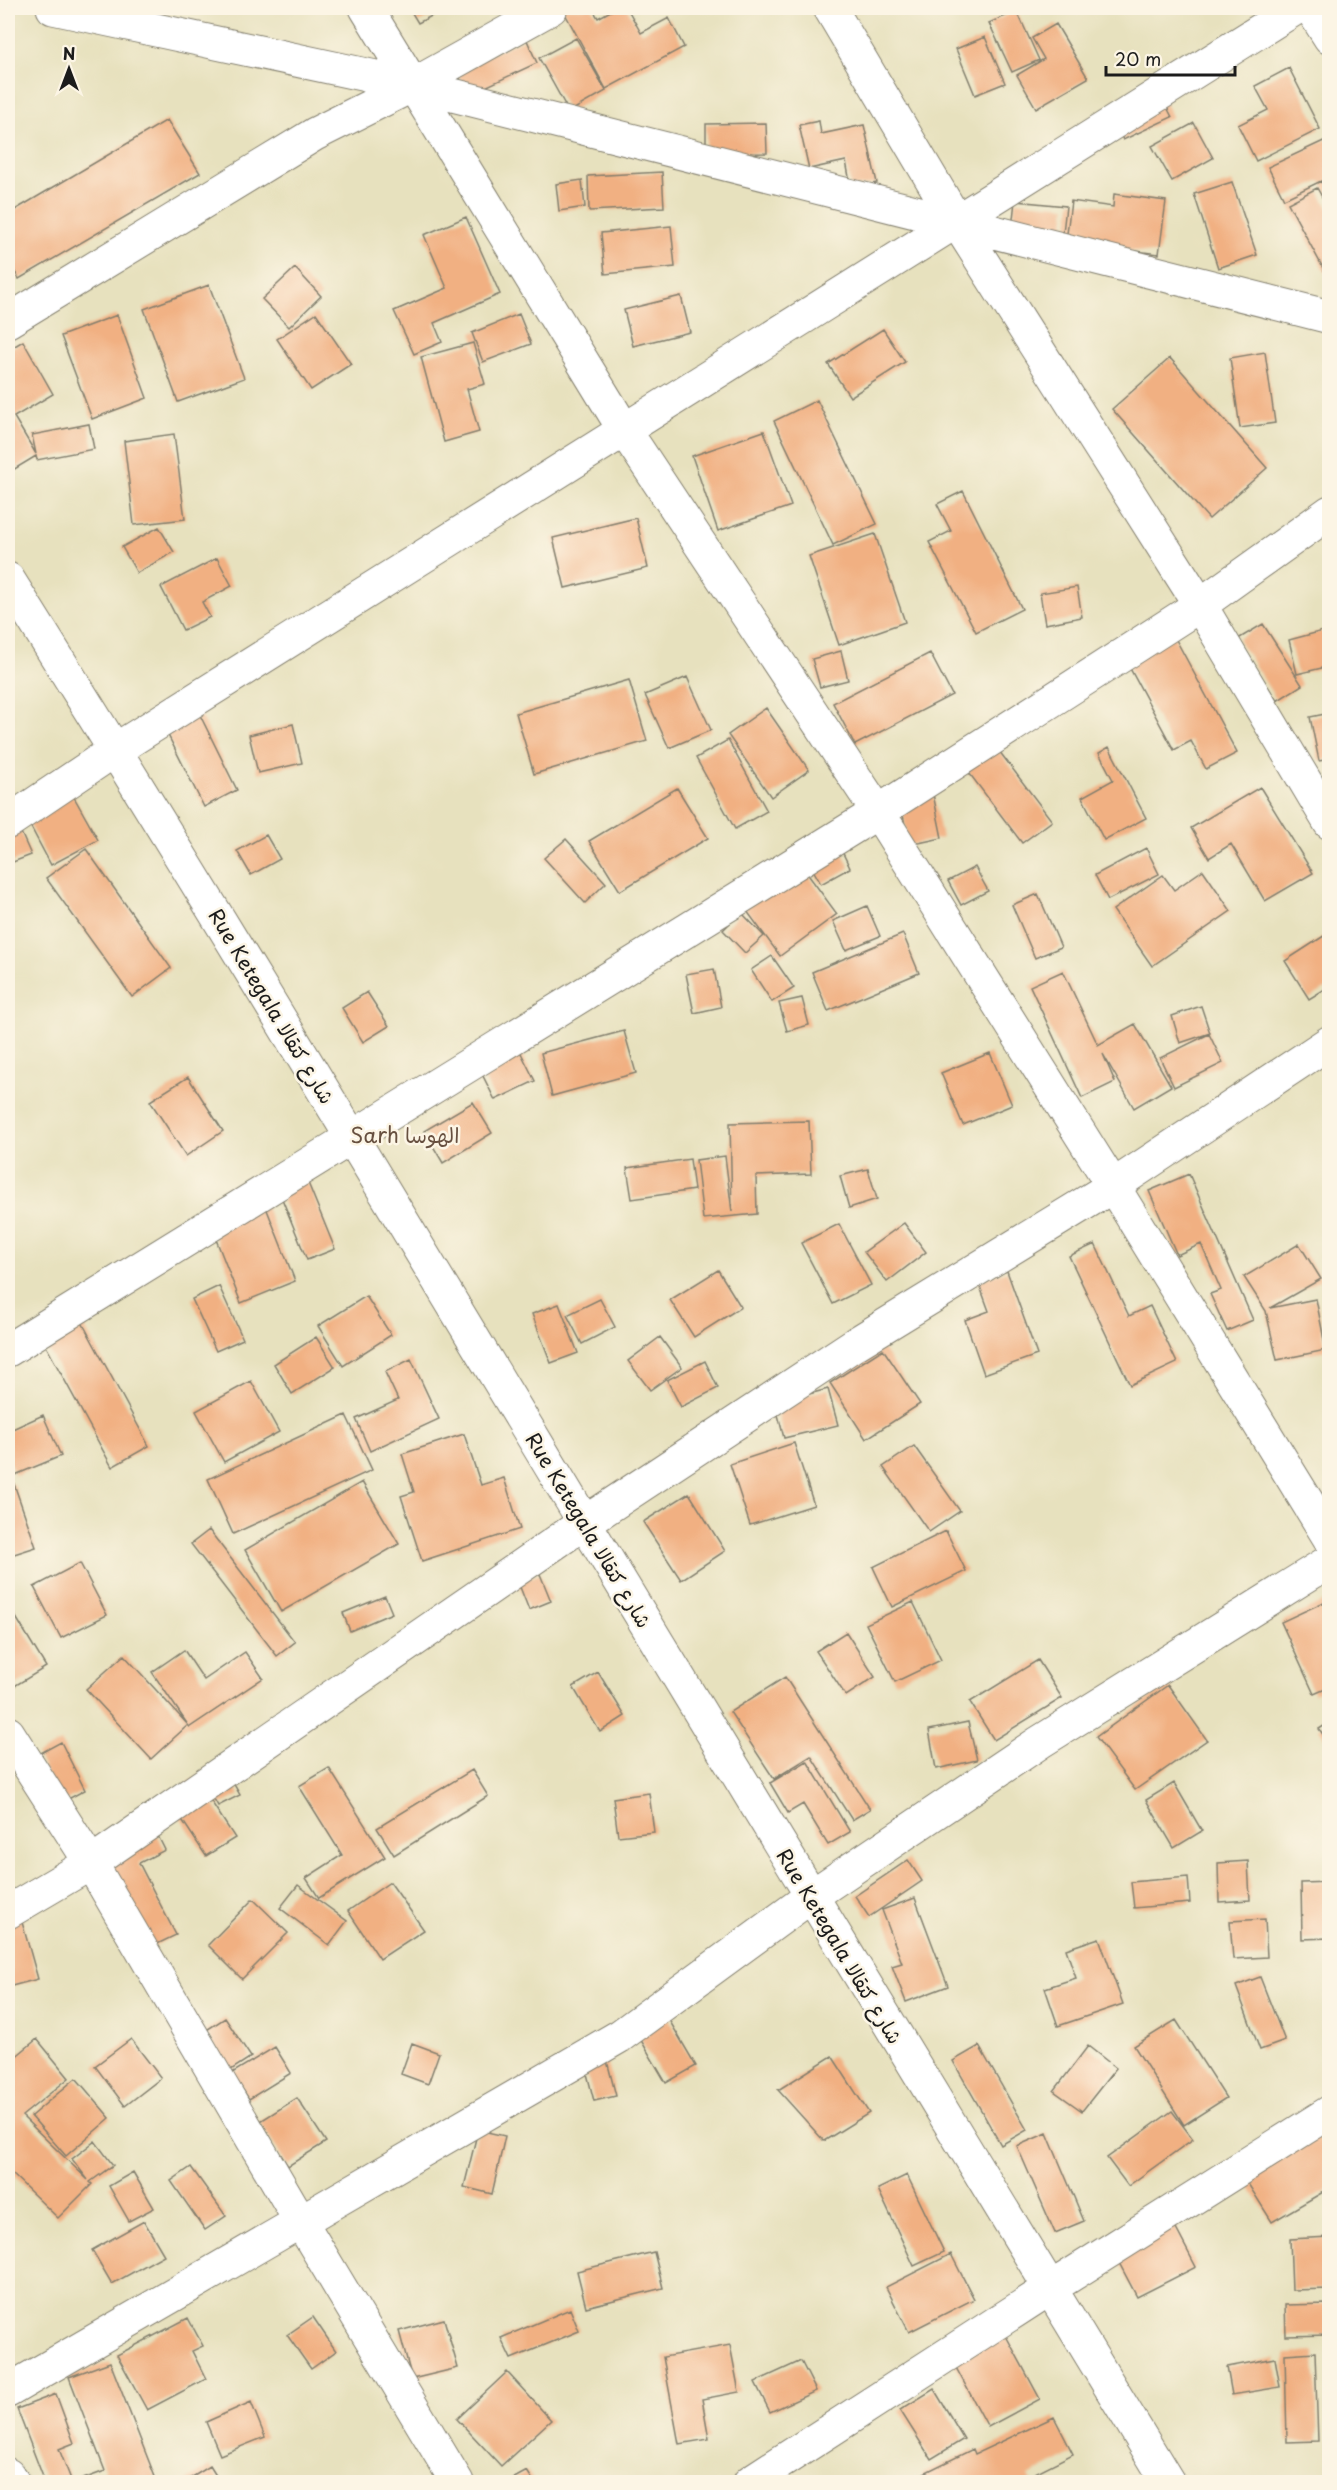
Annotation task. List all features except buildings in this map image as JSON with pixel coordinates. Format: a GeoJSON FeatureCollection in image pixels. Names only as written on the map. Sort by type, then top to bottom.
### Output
{"type":"FeatureCollection","features":[{"type":"Feature","properties":{"kind":"street"},"geometry":{"type":"LineString","coordinates":[[53,8],[413,85],[1329,317]]}},
{"type":"Feature","properties":{"kind":"street"},"geometry":{"type":"LineString","coordinates":[[366,8],[625,431],[878,812],[1113,1186],[1329,1539]]}},
{"type":"Feature","properties":{"kind":"street"},"geometry":{"type":"LineString","coordinates":[[8,321],[315,134],[413,85],[551,8]]}},
{"type":"Feature","properties":{"kind":"street"},"geometry":{"type":"LineString","coordinates":[[830,8],[957,222],[1200,605],[1329,823]]}},
{"type":"Feature","properties":{"kind":"street"},"geometry":{"type":"LineString","coordinates":[[8,822],[115,750],[1296,8]]}},
{"type":"Feature","properties":{"kind":"street"},"geometry":{"type":"LineString","coordinates":[[1311,8],[1329,38]]}},
{"type":"Feature","properties":{"kind":"street"},"geometry":{"type":"LineString","coordinates":[[8,1350],[878,812],[1200,605],[1329,512]]}},
{"type":"Feature","properties":{"kind":"street","name":"Rue Ketegala شارع كتقالا"},"geometry":{"type":"LineString","coordinates":[[8,579],[352,1136],[810,1897],[1168,2482]]}},
{"type":"Feature","properties":{"kind":"street"},"geometry":{"type":"LineString","coordinates":[[8,1912],[91,1863],[584,1523],[855,1344],[1113,1186],[1329,1042]]}},
{"type":"Feature","properties":{"kind":"street"},"geometry":{"type":"LineString","coordinates":[[8,2391],[620,2036],[810,1897],[1040,1743],[1329,1561]]}},
{"type":"Feature","properties":{"kind":"street"},"geometry":{"type":"LineString","coordinates":[[8,1733],[91,1863],[301,2222],[457,2482]]}},
{"type":"Feature","properties":{"kind":"street"},"geometry":{"type":"LineString","coordinates":[[750,2482],[1329,2112]]}},
{"type":"Feature","properties":{"kind":"street"},"geometry":{"type":"LineString","coordinates":[[8,2475],[12,2482]]}},
{"type":"Feature","properties":{"kind":"district","name":"Sarh الهوسا"},"geometry":{"type":"Point","coordinates":[405,1134]}}]}
